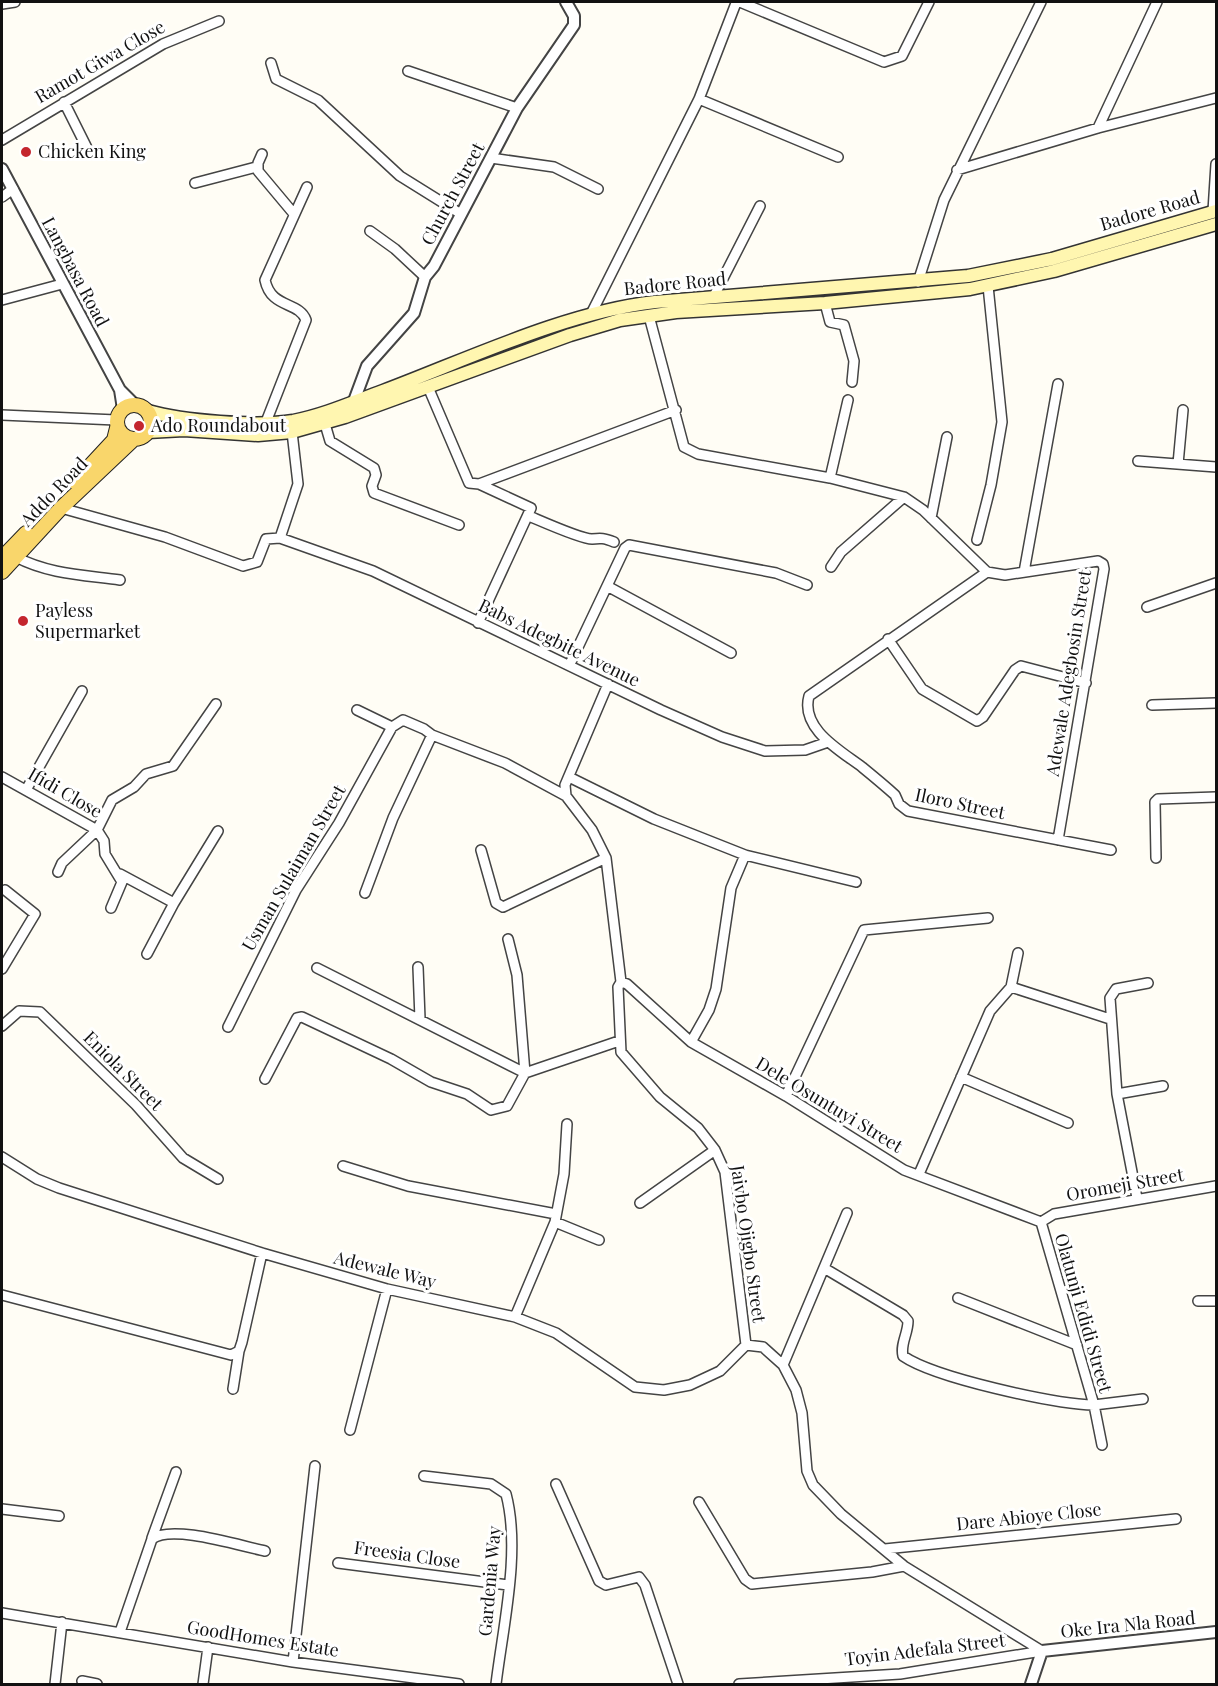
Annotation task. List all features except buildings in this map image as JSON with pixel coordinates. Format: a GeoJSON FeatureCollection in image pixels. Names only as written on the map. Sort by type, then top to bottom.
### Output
{"type":"FeatureCollection","features":[{"type":"Feature","properties":{"kind":"main road","name":"Badore Road"},"geometry":{"type":"LineString","coordinates":[[128,415],[266,422],[293,421],[591,314],[637,304],[918,282],[1024,266],[1216,219]]}},
{"type":"Feature","properties":{"kind":"main road","name":"Badore Road"},"geometry":{"type":"LineString","coordinates":[[148,432],[184,430],[258,435],[292,432],[325,424],[570,335],[620,320],[825,303],[988,286],[1054,271],[1150,237]]}},
{"type":"Feature","properties":{"kind":"main road"},"geometry":{"type":"LineString","coordinates":[[134,439],[122,435],[128,415],[151,424],[148,432]]}},
{"type":"Feature","properties":{"kind":"main road","name":"Addo Road"},"geometry":{"type":"LineString","coordinates":[[2,572],[5,557],[109,446],[128,415]]}},
{"type":"Feature","properties":{"kind":"main road","name":"Addo Road"},"geometry":{"type":"LineString","coordinates":[[5,557],[62,508],[134,439],[148,432]]}},
{"type":"Feature","properties":{"kind":"street","name":"Church Street"},"geometry":{"type":"LineString","coordinates":[[354,401],[367,366],[414,313],[425,277],[517,108],[574,25],[574,16],[566,2]]}},
{"type":"Feature","properties":{"kind":"street"},"geometry":{"type":"LineString","coordinates":[[591,314],[699,99],[736,3],[740,2],[884,62],[902,56],[929,2]]}},
{"type":"Feature","properties":{"kind":"street"},"geometry":{"type":"LineString","coordinates":[[918,282],[944,200],[957,170],[1041,2]]}},
{"type":"Feature","properties":{"kind":"street"},"geometry":{"type":"LineString","coordinates":[[1098,128],[1157,2]]}},
{"type":"Feature","properties":{"kind":"street","name":"Ramot Giwa Close"},"geometry":{"type":"LineString","coordinates":[[2,140],[172,39],[219,21]]}},
{"type":"Feature","properties":{"kind":"street"},"geometry":{"type":"LineString","coordinates":[[271,63],[276,79],[318,100],[400,177],[461,214]]}},
{"type":"Feature","properties":{"kind":"street"},"geometry":{"type":"LineString","coordinates":[[408,71],[517,108]]}},
{"type":"Feature","properties":{"kind":"street"},"geometry":{"type":"LineString","coordinates":[[957,170],[1098,128],[1216,98]]}},
{"type":"Feature","properties":{"kind":"street"},"geometry":{"type":"LineString","coordinates":[[699,99],[838,157]]}},
{"type":"Feature","properties":{"kind":"street"},"geometry":{"type":"LineString","coordinates":[[64,102],[89,152]]}},
{"type":"Feature","properties":{"kind":"street"},"geometry":{"type":"LineString","coordinates":[[256,167],[262,154]]}},
{"type":"Feature","properties":{"kind":"street"},"geometry":{"type":"LineString","coordinates":[[491,158],[554,167],[598,189]]}},
{"type":"Feature","properties":{"kind":"street"},"geometry":{"type":"LineString","coordinates":[[1216,164],[1216,219]]}},
{"type":"Feature","properties":{"kind":"street"},"geometry":{"type":"LineString","coordinates":[[195,183],[256,167]]}},
{"type":"Feature","properties":{"kind":"street"},"geometry":{"type":"LineString","coordinates":[[256,167],[294,214]]}},
{"type":"Feature","properties":{"kind":"street","name":"Langbasa Road"},"geometry":{"type":"LineString","coordinates":[[2,169],[120,390],[128,415]]}},
{"type":"Feature","properties":{"kind":"street"},"geometry":{"type":"LineString","coordinates":[[266,422],[306,320],[301,313],[274,299],[267,291],[265,280],[307,187]]}},
{"type":"Feature","properties":{"kind":"street"},"geometry":{"type":"LineString","coordinates":[[2,197],[13,189]]}},
{"type":"Feature","properties":{"kind":"street"},"geometry":{"type":"LineString","coordinates":[[713,298],[760,206]]}},
{"type":"Feature","properties":{"kind":"street"},"geometry":{"type":"LineString","coordinates":[[370,231],[395,249],[425,277]]}},
{"type":"Feature","properties":{"kind":"street"},"geometry":{"type":"LineString","coordinates":[[2,300],[62,284]]}},
{"type":"Feature","properties":{"kind":"street"},"geometry":{"type":"LineString","coordinates":[[977,540],[991,485],[1002,422],[988,286]]}},
{"type":"Feature","properties":{"kind":"street"},"geometry":{"type":"LineString","coordinates":[[825,303],[830,322],[844,325],[854,360],[852,382]]}},
{"type":"Feature","properties":{"kind":"street"},"geometry":{"type":"LineString","coordinates":[[649,316],[676,410],[679,434],[684,447],[698,454],[830,478],[904,497],[931,518],[987,573],[888,639],[922,689],[977,721],[983,717],[1015,670],[1021,666],[1086,683]]}},
{"type":"Feature","properties":{"kind":"street"},"geometry":{"type":"LineString","coordinates":[[1024,572],[1059,384]]}},
{"type":"Feature","properties":{"kind":"street"},"geometry":{"type":"LineString","coordinates":[[429,387],[464,476],[469,483],[479,484],[531,508],[478,623]]}},
{"type":"Feature","properties":{"kind":"street"},"geometry":{"type":"LineString","coordinates":[[830,478],[848,400]]}},
{"type":"Feature","properties":{"kind":"street"},"geometry":{"type":"LineString","coordinates":[[479,484],[676,410]]}},
{"type":"Feature","properties":{"kind":"street"},"geometry":{"type":"LineString","coordinates":[[1178,464],[1183,411]]}},
{"type":"Feature","properties":{"kind":"street"},"geometry":{"type":"LineString","coordinates":[[2,415],[128,415]]}},
{"type":"Feature","properties":{"kind":"street"},"geometry":{"type":"LineString","coordinates":[[325,424],[330,441],[374,468],[376,475],[372,486],[374,493],[459,525]]}},
{"type":"Feature","properties":{"kind":"street"},"geometry":{"type":"LineString","coordinates":[[62,508],[165,537],[243,566],[257,562],[266,539],[280,538],[298,484],[292,432]]}},
{"type":"Feature","properties":{"kind":"street"},"geometry":{"type":"LineString","coordinates":[[931,518],[947,437]]}},
{"type":"Feature","properties":{"kind":"street"},"geometry":{"type":"LineString","coordinates":[[1138,461],[1216,467]]}},
{"type":"Feature","properties":{"kind":"street"},"geometry":{"type":"LineString","coordinates":[[831,567],[841,552],[904,497]]}},
{"type":"Feature","properties":{"kind":"street"},"geometry":{"type":"LineString","coordinates":[[529,516],[592,539],[601,536],[614,542]]}},
{"type":"Feature","properties":{"kind":"street","name":"Babs Adegbite Avenue"},"geometry":{"type":"LineString","coordinates":[[280,538],[373,571],[478,623],[722,737],[765,751],[805,750],[828,742]]}},
{"type":"Feature","properties":{"kind":"street"},"geometry":{"type":"LineString","coordinates":[[570,664],[625,548],[629,545],[776,573],[807,585]]}},
{"type":"Feature","properties":{"kind":"street"},"geometry":{"type":"LineString","coordinates":[[5,557],[52,571],[120,579]]}},
{"type":"Feature","properties":{"kind":"street","name":"Adewale Adegbosin Street"},"geometry":{"type":"LineString","coordinates":[[987,573],[1005,575],[1098,561],[1103,564],[1086,683],[1058,840]]}},
{"type":"Feature","properties":{"kind":"street"},"geometry":{"type":"LineString","coordinates":[[1147,607],[1216,584]]}},
{"type":"Feature","properties":{"kind":"street"},"geometry":{"type":"LineString","coordinates":[[607,586],[731,653]]}},
{"type":"Feature","properties":{"kind":"street","name":"Iloro Street"},"geometry":{"type":"LineString","coordinates":[[888,639],[809,696],[807,703],[813,721],[828,742],[895,795],[898,804],[908,812],[1111,850]]}},
{"type":"Feature","properties":{"kind":"street"},"geometry":{"type":"LineString","coordinates":[[566,796],[565,785],[608,684]]}},
{"type":"Feature","properties":{"kind":"street"},"geometry":{"type":"LineString","coordinates":[[26,790],[82,691]]}},
{"type":"Feature","properties":{"kind":"street"},"geometry":{"type":"LineString","coordinates":[[1152,705],[1216,703]]}},
{"type":"Feature","properties":{"kind":"street"},"geometry":{"type":"LineString","coordinates":[[58,872],[62,863],[97,830],[112,800],[124,795],[146,774],[173,766],[216,704]]}},
{"type":"Feature","properties":{"kind":"street"},"geometry":{"type":"LineString","coordinates":[[357,710],[392,727],[403,720],[432,735],[505,763],[566,796]]}},
{"type":"Feature","properties":{"kind":"street","name":"Usman Sulaiman Street"},"geometry":{"type":"LineString","coordinates":[[228,1027],[296,890],[339,823],[392,727]]}},
{"type":"Feature","properties":{"kind":"street"},"geometry":{"type":"LineString","coordinates":[[365,893],[393,818],[432,735]]}},
{"type":"Feature","properties":{"kind":"street","name":"Ifidi Close"},"geometry":{"type":"LineString","coordinates":[[2,777],[97,830],[104,841],[105,854],[120,874]]}},
{"type":"Feature","properties":{"kind":"street"},"geometry":{"type":"LineString","coordinates":[[569,777],[654,819],[746,855],[856,882]]}},
{"type":"Feature","properties":{"kind":"street","name":"Jaivbo Ojigbo Street"},"geometry":{"type":"LineString","coordinates":[[566,796],[592,830],[606,858],[621,982],[618,987],[619,1041],[625,1059],[660,1096],[698,1128],[715,1150],[724,1172],[746,1345],[763,1347],[783,1365],[796,1390],[806,1438],[805,1462],[813,1485],[841,1514],[903,1566],[1042,1651]]}},
{"type":"Feature","properties":{"kind":"street"},"geometry":{"type":"LineString","coordinates":[[1156,858],[1155,802],[1158,799],[1216,797]]}},
{"type":"Feature","properties":{"kind":"street"},"geometry":{"type":"LineString","coordinates":[[147,954],[174,903],[218,831]]}},
{"type":"Feature","properties":{"kind":"street"},"geometry":{"type":"LineString","coordinates":[[481,850],[496,903],[503,907],[606,858]]}},
{"type":"Feature","properties":{"kind":"street"},"geometry":{"type":"LineString","coordinates":[[691,1042],[709,1010],[716,989],[731,888],[746,855]]}},
{"type":"Feature","properties":{"kind":"street"},"geometry":{"type":"LineString","coordinates":[[111,908],[120,890],[120,874],[174,903]]}},
{"type":"Feature","properties":{"kind":"street"},"geometry":{"type":"LineString","coordinates":[[2,969],[35,914],[5,890]]}},
{"type":"Feature","properties":{"kind":"street"},"geometry":{"type":"LineString","coordinates":[[786,1096],[864,930],[988,918]]}},
{"type":"Feature","properties":{"kind":"street"},"geometry":{"type":"LineString","coordinates":[[265,1079],[297,1018],[302,1017],[391,1059],[431,1082],[467,1094],[491,1110],[507,1106],[525,1073],[517,975],[508,939]]}},
{"type":"Feature","properties":{"kind":"street"},"geometry":{"type":"LineString","coordinates":[[919,1174],[990,1011],[1011,987],[1018,953]]}},
{"type":"Feature","properties":{"kind":"street"},"geometry":{"type":"LineString","coordinates":[[418,967],[420,1019]]}},
{"type":"Feature","properties":{"kind":"street"},"geometry":{"type":"LineString","coordinates":[[317,968],[525,1073],[619,1041]]}},
{"type":"Feature","properties":{"kind":"street","name":"Dele Osuntuyi Street"},"geometry":{"type":"LineString","coordinates":[[621,982],[627,984],[691,1042],[786,1096],[904,1170],[1041,1222]]}},
{"type":"Feature","properties":{"kind":"street"},"geometry":{"type":"LineString","coordinates":[[1137,1198],[1117,1094],[1110,998],[1116,989],[1148,983]]}},
{"type":"Feature","properties":{"kind":"street"},"geometry":{"type":"LineString","coordinates":[[1011,987],[1110,1019]]}},
{"type":"Feature","properties":{"kind":"street","name":"Eniola Street"},"geometry":{"type":"LineString","coordinates":[[2,1026],[19,1011],[40,1012],[136,1105],[183,1158],[218,1179]]}},
{"type":"Feature","properties":{"kind":"street"},"geometry":{"type":"LineString","coordinates":[[961,1077],[1068,1123]]}},
{"type":"Feature","properties":{"kind":"street"},"geometry":{"type":"LineString","coordinates":[[1117,1094],[1163,1086]]}},
{"type":"Feature","properties":{"kind":"street"},"geometry":{"type":"LineString","coordinates":[[515,1317],[555,1218],[564,1174],[567,1124]]}},
{"type":"Feature","properties":{"kind":"street"},"geometry":{"type":"LineString","coordinates":[[640,1203],[715,1150]]}},
{"type":"Feature","properties":{"kind":"street","name":"Adewale Way"},"geometry":{"type":"LineString","coordinates":[[2,1157],[37,1179],[59,1188],[262,1253],[387,1289],[515,1317],[556,1333],[635,1387],[664,1390],[690,1385],[720,1371],[746,1345]]}},
{"type":"Feature","properties":{"kind":"street"},"geometry":{"type":"LineString","coordinates":[[343,1166],[408,1186],[555,1218],[599,1240]]}},
{"type":"Feature","properties":{"kind":"street","name":"Oromeji Street"},"geometry":{"type":"LineString","coordinates":[[1041,1222],[1054,1214],[1216,1186]]}},
{"type":"Feature","properties":{"kind":"street"},"geometry":{"type":"LineString","coordinates":[[783,1365],[847,1213]]}},
{"type":"Feature","properties":{"kind":"street","name":"Olatunji Edidi Street"},"geometry":{"type":"LineString","coordinates":[[824,1268],[903,1315],[908,1321],[908,1330],[901,1348],[903,1356],[911,1362],[959,1379],[1073,1403],[1094,1405],[1041,1222]]}},
{"type":"Feature","properties":{"kind":"street"},"geometry":{"type":"LineString","coordinates":[[233,1389],[239,1351],[262,1253]]}},
{"type":"Feature","properties":{"kind":"street"},"geometry":{"type":"LineString","coordinates":[[350,1430],[387,1289]]}},
{"type":"Feature","properties":{"kind":"street"},"geometry":{"type":"LineString","coordinates":[[2,1295],[231,1355],[239,1351]]}},
{"type":"Feature","properties":{"kind":"street"},"geometry":{"type":"LineString","coordinates":[[958,1298],[1077,1345]]}},
{"type":"Feature","properties":{"kind":"street"},"geometry":{"type":"LineString","coordinates":[[1197,1301],[1216,1301]]}},
{"type":"Feature","properties":{"kind":"street"},"geometry":{"type":"LineString","coordinates":[[1102,1445],[1094,1405],[1143,1399]]}},
{"type":"Feature","properties":{"kind":"street"},"geometry":{"type":"LineString","coordinates":[[293,1662],[315,1466]]}},
{"type":"Feature","properties":{"kind":"street"},"geometry":{"type":"LineString","coordinates":[[120,1632],[176,1472]]}},
{"type":"Feature","properties":{"kind":"street","name":"Gardenia Way"},"geometry":{"type":"LineString","coordinates":[[424,1476],[491,1484],[506,1494],[512,1518],[508,1585],[495,1684]]}},
{"type":"Feature","properties":{"kind":"street"},"geometry":{"type":"LineString","coordinates":[[556,1484],[599,1581],[606,1585],[639,1577],[645,1585],[678,1684]]}},
{"type":"Feature","properties":{"kind":"street"},"geometry":{"type":"LineString","coordinates":[[699,1502],[745,1579],[752,1584],[872,1572],[903,1566]]}},
{"type":"Feature","properties":{"kind":"street"},"geometry":{"type":"LineString","coordinates":[[2,1509],[59,1516]]}},
{"type":"Feature","properties":{"kind":"street","name":"Dare Abioye Close"},"geometry":{"type":"LineString","coordinates":[[885,1549],[1176,1519]]}},
{"type":"Feature","properties":{"kind":"street"},"geometry":{"type":"LineString","coordinates":[[152,1539],[159,1533],[176,1533],[265,1551]]}},
{"type":"Feature","properties":{"kind":"street","name":"Freesia Close"},"geometry":{"type":"LineString","coordinates":[[338,1563],[508,1585]]}},
{"type":"Feature","properties":{"kind":"street","name":"GoodHomes Estate"},"geometry":{"type":"LineString","coordinates":[[2,1613],[293,1662],[459,1684]]}},
{"type":"Feature","properties":{"kind":"street"},"geometry":{"type":"LineString","coordinates":[[55,1684],[62,1622]]}},
{"type":"Feature","properties":{"kind":"street","name":"Oke Ira Nla Road"},"geometry":{"type":"LineString","coordinates":[[1042,1651],[1216,1632]]}},
{"type":"Feature","properties":{"kind":"street"},"geometry":{"type":"LineString","coordinates":[[203,1684],[208,1647]]}},
{"type":"Feature","properties":{"kind":"street"},"geometry":{"type":"LineString","coordinates":[[1030,1684],[1042,1651]]}},
{"type":"Feature","properties":{"kind":"street","name":"Toyin Adefala Street"},"geometry":{"type":"LineString","coordinates":[[739,1684],[900,1674],[1042,1651]]}},
{"type":"Feature","properties":{"kind":"street"},"geometry":{"type":"LineString","coordinates":[[82,1681],[97,1684]]}},
{"type":"Feature","properties":{"kind":"place","name":"Chicken King"},"geometry":{"type":"Point","coordinates":[26,152]}},
{"type":"Feature","properties":{"kind":"place","name":"Ado Roundabout"},"geometry":{"type":"Point","coordinates":[139,426]}},
{"type":"Feature","properties":{"kind":"place","name":"Payless Supermarket"},"geometry":{"type":"Point","coordinates":[23,621]}}]}
